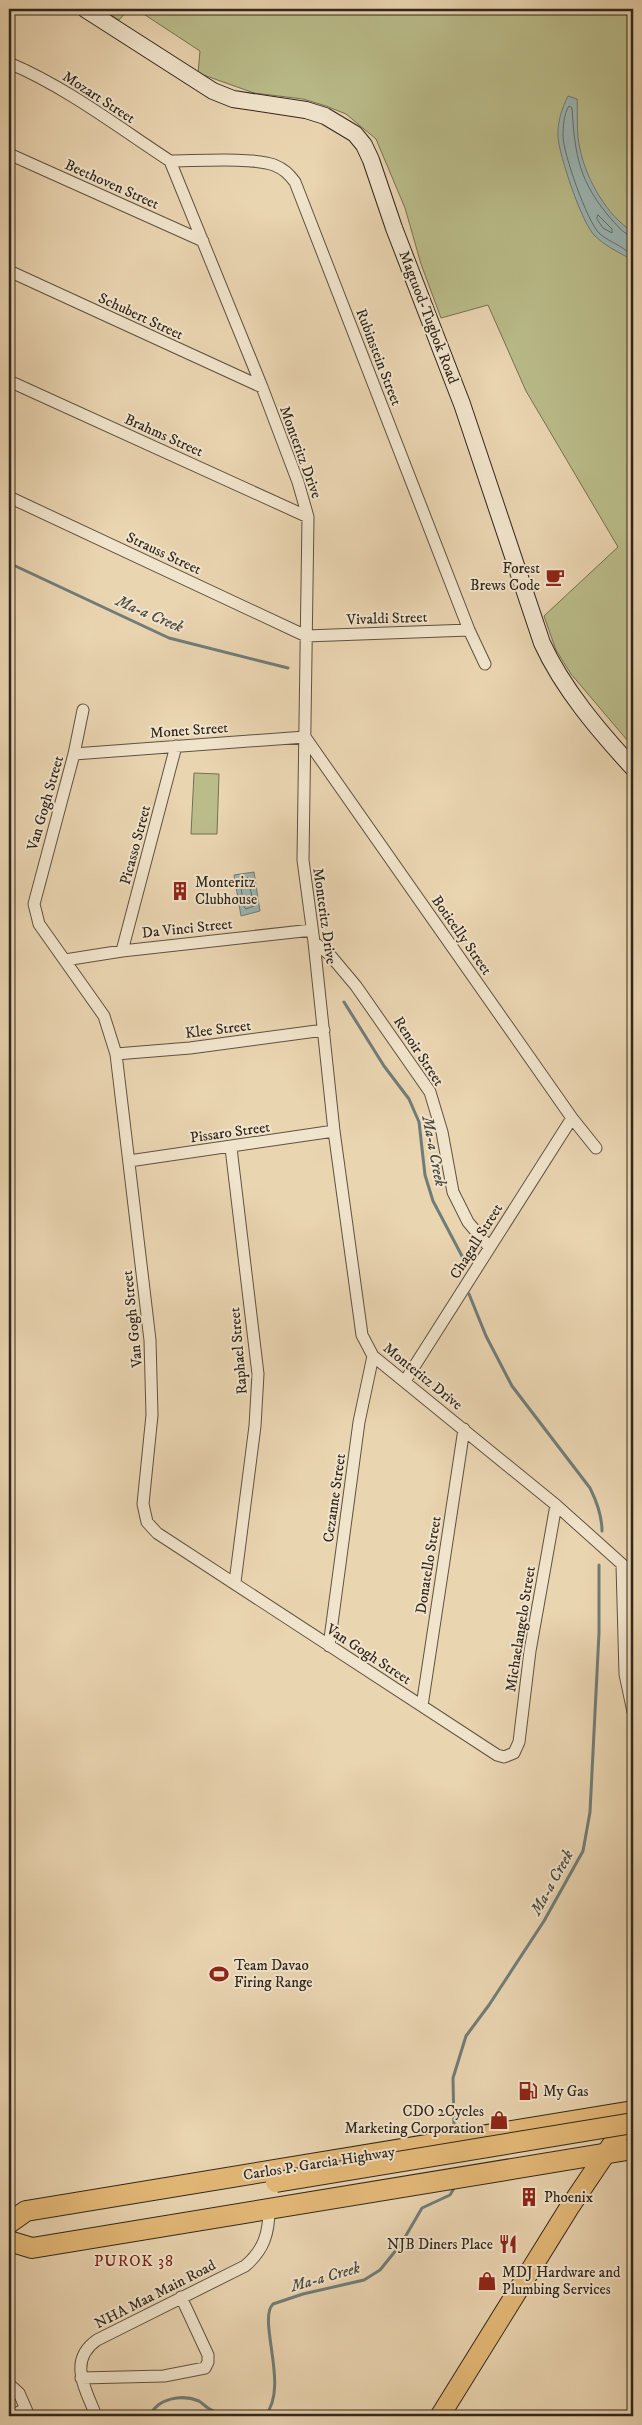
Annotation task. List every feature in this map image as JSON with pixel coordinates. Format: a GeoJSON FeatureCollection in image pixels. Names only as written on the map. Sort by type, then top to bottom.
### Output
{"type":"FeatureCollection","features":[{"type":"Feature","properties":{"kind":"highway","name":"Carlos P. Garcia Highway"},"geometry":{"type":"LineString","coordinates":[[9,2223],[26,2211],[633,2112]]}},
{"type":"Feature","properties":{"kind":"highway","name":"Carlos P. Garcia Highway"},"geometry":{"type":"LineString","coordinates":[[9,2241],[32,2248],[633,2123]]}},
{"type":"Feature","properties":{"kind":"highway"},"geometry":{"type":"LineString","coordinates":[[550,2125],[556,2162]]}},
{"type":"Feature","properties":{"kind":"highway"},"geometry":{"type":"LineString","coordinates":[[493,2134],[500,2171]]}},
{"type":"Feature","properties":{"kind":"highway","name":"Carlos P. Garcia Highway"},"geometry":{"type":"LineString","coordinates":[[9,2233],[28,2223],[275,2196],[633,2137]]}},
{"type":"Feature","properties":{"kind":"highway"},"geometry":{"type":"LineString","coordinates":[[434,2144],[441,2181]]}},
{"type":"Feature","properties":{"kind":"highway","name":"Carlos P. Garcia Highway"},"geometry":{"type":"LineString","coordinates":[[275,2196],[307,2203],[633,2149]]}},
{"type":"Feature","properties":{"kind":"highway"},"geometry":{"type":"LineString","coordinates":[[369,2155],[375,2192]]}},
{"type":"Feature","properties":{"kind":"highway"},"geometry":{"type":"LineString","coordinates":[[300,2166],[307,2203]]}},
{"type":"Feature","properties":{"kind":"main road","name":"Magtuod-Tugbok Road"},"geometry":{"type":"LineString","coordinates":[[85,9],[213,92],[233,99],[306,110],[326,116],[355,134],[364,145],[462,404],[542,643],[551,663],[568,688],[633,768]]}},
{"type":"Feature","properties":{"kind":"main road"},"geometry":{"type":"LineString","coordinates":[[440,2416],[569,2208],[633,2112]]}},
{"type":"Feature","properties":{"kind":"street","name":"Mozart Street"},"geometry":{"type":"LineString","coordinates":[[9,62],[63,91],[170,161]]}},
{"type":"Feature","properties":{"kind":"street","name":"Beethoven Street"},"geometry":{"type":"LineString","coordinates":[[9,154],[203,241]]}},
{"type":"Feature","properties":{"kind":"street","name":"Monteritz Drive"},"geometry":{"type":"LineString","coordinates":[[170,161],[262,387],[298,482],[308,517],[303,860],[314,942],[334,1130],[359,1323],[366,1346],[373,1356],[556,1505],[633,1574]]}},
{"type":"Feature","properties":{"kind":"street","name":"Rubinstein Street"},"geometry":{"type":"LineString","coordinates":[[170,161],[255,162],[274,165],[287,172],[294,182],[469,630],[486,664]]}},
{"type":"Feature","properties":{"kind":"street","name":"Schubert Street"},"geometry":{"type":"LineString","coordinates":[[9,272],[262,387]]}},
{"type":"Feature","properties":{"kind":"street","name":"Brahms Street"},"geometry":{"type":"LineString","coordinates":[[9,382],[308,517]]}},
{"type":"Feature","properties":{"kind":"street","name":"Strauss Street"},"geometry":{"type":"LineString","coordinates":[[9,497],[306,636]]}},
{"type":"Feature","properties":{"kind":"street","name":"Vivaldi Street"},"geometry":{"type":"LineString","coordinates":[[306,636],[469,630]]}},
{"type":"Feature","properties":{"kind":"street","name":"Van Gogh Street"},"geometry":{"type":"LineString","coordinates":[[83,710],[74,754],[34,904],[38,924],[104,1016],[116,1054],[150,1340],[152,1415],[143,1490],[143,1514],[147,1522],[157,1533],[235,1582],[329,1646],[497,1755],[509,1756]]}},
{"type":"Feature","properties":{"kind":"street","name":"Monet Street"},"geometry":{"type":"LineString","coordinates":[[74,754],[305,737]]}},
{"type":"Feature","properties":{"kind":"street","name":"Boticelly Street"},"geometry":{"type":"LineString","coordinates":[[305,737],[572,1118],[596,1148]]}},
{"type":"Feature","properties":{"kind":"street","name":"Picasso Street"},"geometry":{"type":"LineString","coordinates":[[122,950],[176,746]]}},
{"type":"Feature","properties":{"kind":"street","name":"Da Vinci Street"},"geometry":{"type":"LineString","coordinates":[[65,960],[122,950],[312,930]]}},
{"type":"Feature","properties":{"kind":"street","name":"Renoir Street"},"geometry":{"type":"LineString","coordinates":[[314,942],[330,955],[356,986],[430,1092],[442,1132],[453,1192],[468,1222],[489,1247]]}},
{"type":"Feature","properties":{"kind":"street","name":"Klee Street"},"geometry":{"type":"LineString","coordinates":[[116,1054],[190,1048],[324,1030]]}},
{"type":"Feature","properties":{"kind":"street","name":"Chagall Street"},"geometry":{"type":"LineString","coordinates":[[406,1381],[572,1118]]}},
{"type":"Feature","properties":{"kind":"street","name":"Pissaro Street"},"geometry":{"type":"LineString","coordinates":[[130,1161],[231,1148],[334,1130]]}},
{"type":"Feature","properties":{"kind":"street","name":"Raphael Street"},"geometry":{"type":"LineString","coordinates":[[231,1148],[258,1374],[255,1426],[235,1582]]}},
{"type":"Feature","properties":{"kind":"street","name":"Cezanne Street"},"geometry":{"type":"LineString","coordinates":[[329,1646],[360,1422],[373,1356]]}},
{"type":"Feature","properties":{"kind":"street","name":"Donatello Street"},"geometry":{"type":"LineString","coordinates":[[422,1706],[464,1429]]}},
{"type":"Feature","properties":{"kind":"street","name":"Michaelangelo Street"},"geometry":{"type":"LineString","coordinates":[[509,1756],[516,1749],[518,1742],[530,1651],[556,1505]]}},
{"type":"Feature","properties":{"kind":"street"},"geometry":{"type":"LineString","coordinates":[[622,1565],[624,1674],[633,1712]]}},
{"type":"Feature","properties":{"kind":"street","name":"NHA Maa Main Road"},"geometry":{"type":"LineString","coordinates":[[96,2416],[82,2378],[82,2357],[89,2346],[245,2266],[261,2250],[268,2233],[275,2196]]}},
{"type":"Feature","properties":{"kind":"street"},"geometry":{"type":"LineString","coordinates":[[82,2378],[164,2376],[205,2368],[208,2362],[208,2355],[181,2298]]}},
{"type":"Feature","properties":{"kind":"street"},"geometry":{"type":"LineString","coordinates":[[9,2384],[19,2393],[28,2413],[10,2416]]}},
{"type":"Feature","properties":{"kind":"green space"},"geometry":{"type":"Polygon","coordinates":[[[101,9],[129,9],[119,20],[101,9]]]}},
{"type":"Feature","properties":{"kind":"green space"},"geometry":{"type":"Polygon","coordinates":[[[136,9],[633,9],[633,747],[571,674],[556,650],[544,616],[618,547],[526,391],[488,305],[441,318],[421,264],[405,208],[376,139],[346,114],[326,106],[303,99],[254,93],[198,73],[200,51],[136,9]]]}},
{"type":"Feature","properties":{"kind":"green space"},"geometry":{"type":"Polygon","coordinates":[[[194,773],[219,774],[217,834],[191,834],[194,773]]]}},
{"type":"Feature","properties":{"kind":"water"},"geometry":{"type":"Polygon","coordinates":[[[568,96],[577,99],[579,143],[587,172],[606,207],[633,232],[633,281],[627,257],[595,236],[584,218],[572,189],[562,158],[558,137],[560,116],[568,96]]]}},
{"type":"Feature","properties":{"kind":"water"},"geometry":{"type":"Polygon","coordinates":[[[254,872],[260,911],[241,916],[234,875],[254,872]]]}},
{"type":"Feature","properties":{"kind":"waterway","name":"Ma-a Creek"},"geometry":{"type":"LineString","coordinates":[[9,563],[169,638],[288,668]]}},
{"type":"Feature","properties":{"kind":"waterway","name":"Ma-a Creek"},"geometry":{"type":"LineString","coordinates":[[344,1002],[384,1066],[409,1099],[419,1122],[425,1175],[433,1201],[463,1258]]}},
{"type":"Feature","properties":{"kind":"waterway","name":"Ma-a Creek"},"geometry":{"type":"LineString","coordinates":[[469,1294],[486,1336],[512,1386],[590,1488],[599,1509],[602,1531]]}},
{"type":"Feature","properties":{"kind":"waterway","name":"Ma-a Creek"},"geometry":{"type":"LineString","coordinates":[[454,2127],[453,2078],[466,2036],[489,2005],[544,1921],[583,1851],[590,1812],[599,1633],[599,1565]]}},
{"type":"Feature","properties":{"kind":"waterway","name":"Ma-a Creek"},"geometry":{"type":"LineString","coordinates":[[265,2416],[272,2404],[275,2389],[269,2324],[269,2312],[273,2304],[303,2294],[364,2280],[380,2270],[401,2244],[422,2208],[450,2195],[456,2185]]}},
{"type":"Feature","properties":{"kind":"waterway","name":"Ma-a Creek"},"geometry":{"type":"LineString","coordinates":[[150,2416],[153,2410],[164,2401],[178,2398],[199,2401],[210,2409],[227,2416]]}},
{"type":"Feature","properties":{"kind":"place","name":"Forest Brews Code"},"geometry":{"type":"Point","coordinates":[555,577]}},
{"type":"Feature","properties":{"kind":"place","name":"Monteritz Clubhouse"},"geometry":{"type":"Point","coordinates":[180,891]}},
{"type":"Feature","properties":{"kind":"place","name":"Team Davao Firing Range"},"geometry":{"type":"Point","coordinates":[219,1974]}},
{"type":"Feature","properties":{"kind":"place","name":"My Gas"},"geometry":{"type":"Point","coordinates":[528,2091]}},
{"type":"Feature","properties":{"kind":"place","name":"CDO 2Cycles Marketing Corporation"},"geometry":{"type":"Point","coordinates":[499,2120]}},
{"type":"Feature","properties":{"kind":"place","name":"Phoenix"},"geometry":{"type":"Point","coordinates":[529,2197]}},
{"type":"Feature","properties":{"kind":"place","name":"NJB Diners Place"},"geometry":{"type":"Point","coordinates":[508,2244]}},
{"type":"Feature","properties":{"kind":"place","name":"MDJ Hardware and Plumbing Services"},"geometry":{"type":"Point","coordinates":[487,2281]}},
{"type":"Feature","properties":{"kind":"district","name":"PUROK 38"},"geometry":{"type":"Point","coordinates":[134,2260]}}]}
